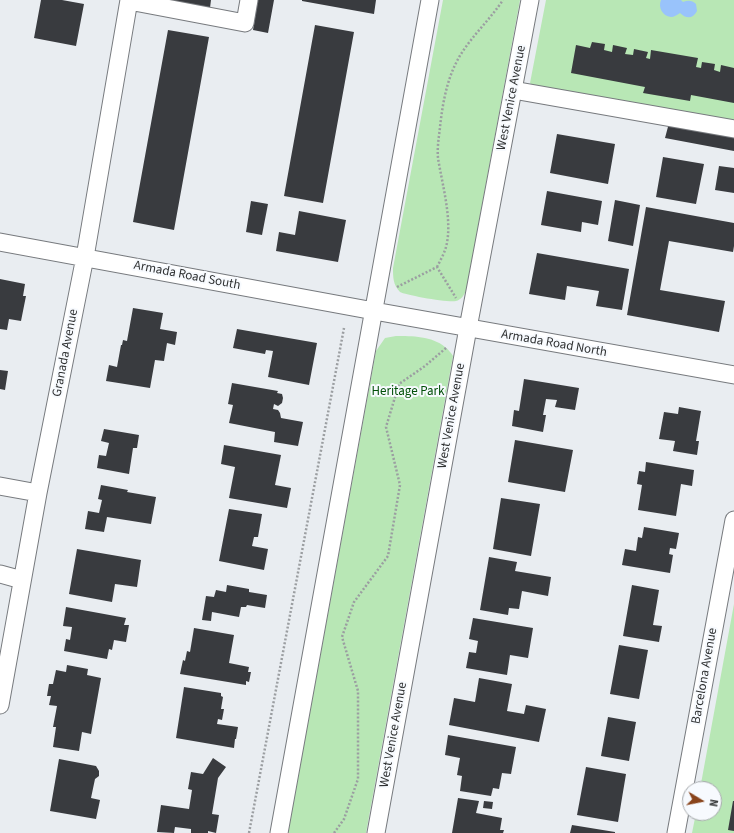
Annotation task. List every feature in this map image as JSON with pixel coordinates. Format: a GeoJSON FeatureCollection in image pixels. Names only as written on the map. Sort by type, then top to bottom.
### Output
{"type":"FeatureCollection","features":[{"type":"Feature","properties":{"kind":"street"},"geometry":{"type":"LineString","coordinates":[[129,0],[245,23],[249,0]]}},
{"type":"Feature","properties":{"kind":"street","name":"Granada Avenue"},"geometry":{"type":"LineString","coordinates":[[0,705],[38,493],[85,257],[129,0]]}},
{"type":"Feature","properties":{"kind":"street"},"geometry":{"type":"LineString","coordinates":[[279,833],[430,0]]}},
{"type":"Feature","properties":{"kind":"street","name":"West Venice Avenue"},"geometry":{"type":"LineString","coordinates":[[376,833],[468,328],[530,0]]}},
{"type":"Feature","properties":{"kind":"street"},"geometry":{"type":"LineString","coordinates":[[513,90],[734,129]]}},
{"type":"Feature","properties":{"kind":"street","name":"Armada Road South"},"geometry":{"type":"LineString","coordinates":[[0,242],[374,311]]}},
{"type":"Feature","properties":{"kind":"street","name":"Armada Road North"},"geometry":{"type":"LineString","coordinates":[[374,311],[734,375]]}},
{"type":"Feature","properties":{"kind":"street"},"geometry":{"type":"LineString","coordinates":[[0,486],[38,493]]}},
{"type":"Feature","properties":{"kind":"street","name":"Barcelona Avenue"},"geometry":{"type":"LineString","coordinates":[[676,833],[734,520]]}},
{"type":"Feature","properties":{"kind":"street"},"geometry":{"type":"LineString","coordinates":[[0,574],[22,580]]}},
{"type":"Feature","properties":{"kind":"path"},"geometry":{"type":"LineString","coordinates":[[397,287],[437,267],[446,247],[448,236],[447,208],[438,158],[438,149],[442,112],[447,86],[456,62],[463,51],[503,0]]}},
{"type":"Feature","properties":{"kind":"path"},"geometry":{"type":"LineString","coordinates":[[437,267],[456,299]]}},
{"type":"Feature","properties":{"kind":"path"},"geometry":{"type":"LineString","coordinates":[[249,833],[344,328]]}},
{"type":"Feature","properties":{"kind":"path"},"geometry":{"type":"LineString","coordinates":[[334,833],[344,819],[358,779],[358,691],[342,637],[354,602],[388,556],[400,485],[386,427],[399,384],[425,366],[446,348]]}},
{"type":"Feature","properties":{"kind":"green space"},"geometry":{"type":"Polygon","coordinates":[[[443,0],[520,0],[466,291],[459,300],[456,301],[445,301],[400,292],[393,278],[393,268],[443,0]]]}},
{"type":"Feature","properties":{"kind":"green space"},"geometry":{"type":"Polygon","coordinates":[[[546,0],[734,0],[734,123],[534,87],[530,83],[546,0]]]}},
{"type":"Feature","properties":{"kind":"green space","name":"Heritage Park"},"geometry":{"type":"Polygon","coordinates":[[[396,336],[428,339],[440,343],[453,356],[366,833],[288,833],[376,351],[385,338],[396,336]]]}},
{"type":"Feature","properties":{"kind":"green space"},"geometry":{"type":"Polygon","coordinates":[[[734,604],[734,833],[692,833],[694,821],[722,821],[722,781],[701,781],[734,604]]]}},
{"type":"Feature","properties":{"kind":"water"},"geometry":{"type":"Polygon","coordinates":[[[661,0],[681,0],[683,2],[691,1],[696,4],[697,11],[694,16],[691,17],[687,17],[680,13],[671,17],[665,15],[660,8],[661,0]]]}},
{"type":"Feature","properties":{"kind":"building"},"geometry":{"type":"Polygon","coordinates":[[[41,0],[62,0],[84,4],[76,46],[34,38],[41,0]]]}},
{"type":"Feature","properties":{"kind":"building"},"geometry":{"type":"Polygon","coordinates":[[[172,0],[211,0],[210,8],[172,0]]]}},
{"type":"Feature","properties":{"kind":"building"},"geometry":{"type":"Polygon","coordinates":[[[258,0],[274,0],[268,33],[253,30],[258,0]]]}},
{"type":"Feature","properties":{"kind":"building"},"geometry":{"type":"Polygon","coordinates":[[[302,0],[376,0],[374,14],[302,0]]]}},
{"type":"Feature","properties":{"kind":"building"},"geometry":{"type":"Polygon","coordinates":[[[315,25],[354,32],[323,203],[284,196],[315,25]]]}},
{"type":"Feature","properties":{"kind":"building"},"geometry":{"type":"Polygon","coordinates":[[[168,30],[209,37],[174,230],[133,222],[168,30]]]}},
{"type":"Feature","properties":{"kind":"building"},"geometry":{"type":"Polygon","coordinates":[[[592,42],[605,44],[604,50],[612,52],[613,45],[627,48],[625,54],[633,55],[634,49],[648,52],[646,58],[650,59],[651,50],[698,58],[696,67],[701,68],[702,62],[715,64],[714,70],[720,72],[721,65],[734,68],[734,103],[691,95],[690,101],[643,93],[645,87],[571,73],[576,45],[590,48],[592,42]]]}},
{"type":"Feature","properties":{"kind":"building"},"geometry":{"type":"Polygon","coordinates":[[[669,123],[734,135],[734,151],[665,138],[669,123]]]}},
{"type":"Feature","properties":{"kind":"building"},"geometry":{"type":"Polygon","coordinates":[[[557,134],[615,144],[608,184],[550,173],[557,134]]]}},
{"type":"Feature","properties":{"kind":"building"},"geometry":{"type":"Polygon","coordinates":[[[663,157],[704,164],[696,204],[656,197],[663,157]]]}},
{"type":"Feature","properties":{"kind":"building"},"geometry":{"type":"Polygon","coordinates":[[[719,166],[734,168],[734,193],[715,190],[719,166]]]}},
{"type":"Feature","properties":{"kind":"building"},"geometry":{"type":"Polygon","coordinates":[[[547,191],[602,201],[598,225],[582,222],[581,232],[541,225],[547,191]]]}},
{"type":"Feature","properties":{"kind":"building"},"geometry":{"type":"Polygon","coordinates":[[[615,200],[640,205],[633,246],[608,241],[615,200]]]}},
{"type":"Feature","properties":{"kind":"building"},"geometry":{"type":"Polygon","coordinates":[[[251,201],[268,204],[262,235],[246,232],[251,201]]]}},
{"type":"Feature","properties":{"kind":"building"},"geometry":{"type":"Polygon","coordinates":[[[646,207],[734,223],[733,252],[669,241],[660,290],[725,301],[719,332],[627,315],[646,207]]]}},
{"type":"Feature","properties":{"kind":"building"},"geometry":{"type":"Polygon","coordinates":[[[299,211],[346,220],[338,262],[276,251],[279,232],[295,235],[299,211]]]}},
{"type":"Feature","properties":{"kind":"building"},"geometry":{"type":"Polygon","coordinates":[[[537,253],[629,269],[622,310],[596,306],[599,291],[567,286],[565,300],[529,294],[537,253]]]}},
{"type":"Feature","properties":{"kind":"building"},"geometry":{"type":"Polygon","coordinates":[[[0,279],[25,284],[23,296],[26,296],[21,321],[9,319],[7,330],[0,329],[0,279]]]}},
{"type":"Feature","properties":{"kind":"building"},"geometry":{"type":"Polygon","coordinates":[[[133,308],[163,313],[160,329],[177,332],[175,345],[167,343],[164,361],[155,360],[150,388],[106,381],[109,365],[117,367],[121,345],[123,340],[127,341],[133,308]]]}},
{"type":"Feature","properties":{"kind":"building"},"geometry":{"type":"Polygon","coordinates":[[[237,329],[317,343],[309,385],[268,377],[273,351],[266,350],[265,354],[233,348],[237,329]]]}},
{"type":"Feature","properties":{"kind":"building"},"geometry":{"type":"Polygon","coordinates":[[[0,370],[8,371],[5,390],[0,389],[0,370]]]}},
{"type":"Feature","properties":{"kind":"building"},"geometry":{"type":"Polygon","coordinates":[[[524,379],[579,388],[575,410],[555,407],[557,400],[546,399],[543,415],[546,415],[543,432],[512,426],[514,410],[519,411],[524,379]]]}},
{"type":"Feature","properties":{"kind":"building"},"geometry":{"type":"Polygon","coordinates":[[[232,383],[278,391],[277,393],[282,394],[282,403],[278,406],[274,404],[273,409],[278,410],[281,418],[303,422],[298,446],[274,442],[275,432],[229,423],[233,405],[228,404],[232,383]]]}},
{"type":"Feature","properties":{"kind":"building"},"geometry":{"type":"Polygon","coordinates":[[[679,407],[701,411],[696,441],[699,441],[697,455],[673,451],[675,441],[659,439],[664,412],[678,414],[679,407]]]}},
{"type":"Feature","properties":{"kind":"building"},"geometry":{"type":"Polygon","coordinates":[[[104,429],[139,435],[137,448],[133,448],[129,474],[97,468],[99,455],[106,456],[109,443],[101,441],[104,429]]]}},
{"type":"Feature","properties":{"kind":"building"},"geometry":{"type":"Polygon","coordinates":[[[515,440],[573,450],[565,492],[508,482],[515,440]]]}},
{"type":"Feature","properties":{"kind":"building"},"geometry":{"type":"Polygon","coordinates":[[[224,445],[281,455],[275,485],[291,488],[287,508],[229,498],[235,467],[221,464],[224,445]]]}},
{"type":"Feature","properties":{"kind":"building"},"geometry":{"type":"Polygon","coordinates":[[[646,462],[694,470],[692,486],[681,484],[676,516],[638,510],[642,485],[637,484],[639,471],[645,472],[646,462]]]}},
{"type":"Feature","properties":{"kind":"building"},"geometry":{"type":"Polygon","coordinates":[[[101,485],[128,490],[127,492],[156,497],[151,524],[107,517],[104,532],[85,529],[88,511],[99,513],[102,500],[98,499],[101,485]]]}},
{"type":"Feature","properties":{"kind":"building"},"geometry":{"type":"Polygon","coordinates":[[[501,498],[540,504],[531,556],[493,549],[501,498]]]}},
{"type":"Feature","properties":{"kind":"building"},"geometry":{"type":"Polygon","coordinates":[[[229,509],[262,514],[258,537],[254,537],[252,546],[268,549],[264,570],[219,561],[229,509]]]}},
{"type":"Feature","properties":{"kind":"building"},"geometry":{"type":"Polygon","coordinates":[[[644,527],[679,533],[676,549],[670,548],[669,554],[673,555],[670,573],[622,565],[625,549],[636,551],[638,537],[642,538],[644,527]]]}},
{"type":"Feature","properties":{"kind":"building"},"geometry":{"type":"Polygon","coordinates":[[[77,549],[141,560],[137,587],[115,584],[112,602],[69,594],[77,549]]]}},
{"type":"Feature","properties":{"kind":"building"},"geometry":{"type":"Polygon","coordinates":[[[489,557],[517,562],[515,571],[551,577],[548,596],[522,591],[519,609],[509,608],[508,615],[480,610],[489,557]]]}},
{"type":"Feature","properties":{"kind":"building"},"geometry":{"type":"Polygon","coordinates":[[[227,585],[249,589],[249,592],[267,595],[265,608],[247,605],[246,607],[241,607],[239,617],[212,612],[211,621],[202,620],[206,596],[214,597],[216,590],[226,592],[227,585]]]}},
{"type":"Feature","properties":{"kind":"building"},"geometry":{"type":"Polygon","coordinates":[[[632,585],[659,590],[653,625],[662,626],[659,642],[623,636],[632,585]]]}},
{"type":"Feature","properties":{"kind":"building"},"geometry":{"type":"Polygon","coordinates":[[[66,607],[126,618],[124,625],[129,625],[126,642],[114,640],[112,650],[109,649],[107,659],[64,651],[66,639],[70,640],[72,627],[63,626],[66,607]]]}},
{"type":"Feature","properties":{"kind":"building"},"geometry":{"type":"Polygon","coordinates":[[[473,618],[533,628],[528,658],[510,655],[507,675],[466,668],[469,652],[476,653],[478,641],[469,639],[473,618]]]}},
{"type":"Feature","properties":{"kind":"building"},"geometry":{"type":"Polygon","coordinates":[[[194,628],[234,635],[229,663],[249,667],[248,672],[251,672],[249,682],[246,681],[246,685],[180,674],[183,660],[185,661],[187,651],[190,652],[194,628]]]}},
{"type":"Feature","properties":{"kind":"building"},"geometry":{"type":"Polygon","coordinates":[[[619,645],[648,650],[639,699],[610,694],[619,645]]]}},
{"type":"Feature","properties":{"kind":"building"},"geometry":{"type":"Polygon","coordinates":[[[67,665],[88,669],[87,675],[101,678],[91,734],[82,732],[79,751],[53,747],[56,727],[53,727],[57,706],[49,705],[51,696],[47,696],[49,684],[53,684],[56,670],[66,672],[67,665]]]}},
{"type":"Feature","properties":{"kind":"building"},"geometry":{"type":"Polygon","coordinates":[[[479,678],[512,684],[507,711],[524,714],[526,705],[546,709],[539,742],[449,725],[454,698],[475,702],[479,678]]]}},
{"type":"Feature","properties":{"kind":"building"},"geometry":{"type":"Polygon","coordinates":[[[184,687],[221,693],[221,696],[223,697],[221,709],[224,709],[222,720],[218,719],[217,724],[238,727],[234,748],[176,738],[184,687]]]}},
{"type":"Feature","properties":{"kind":"building"},"geometry":{"type":"Polygon","coordinates":[[[608,717],[636,722],[629,761],[601,756],[608,717]]]}},
{"type":"Feature","properties":{"kind":"building"},"geometry":{"type":"Polygon","coordinates":[[[448,735],[516,747],[511,774],[502,773],[499,789],[493,788],[491,796],[460,791],[462,776],[457,775],[460,758],[445,755],[448,735]]]}},
{"type":"Feature","properties":{"kind":"building"},"geometry":{"type":"Polygon","coordinates":[[[213,758],[226,767],[218,778],[212,814],[219,815],[216,833],[208,831],[208,833],[191,833],[191,829],[175,827],[174,833],[157,832],[161,805],[189,809],[192,790],[188,789],[191,772],[203,774],[213,758]]]}},
{"type":"Feature","properties":{"kind":"building"},"geometry":{"type":"Polygon","coordinates":[[[59,759],[96,766],[99,771],[99,776],[95,779],[91,798],[100,800],[96,819],[50,811],[59,759]]]}},
{"type":"Feature","properties":{"kind":"building"},"geometry":{"type":"Polygon","coordinates":[[[586,767],[626,774],[618,822],[577,815],[586,767]]]}},
{"type":"Feature","properties":{"kind":"building"},"geometry":{"type":"Polygon","coordinates":[[[458,798],[479,801],[476,813],[502,818],[500,830],[504,830],[503,833],[452,833],[458,798]]]}},
{"type":"Feature","properties":{"kind":"building"},"geometry":{"type":"Polygon","coordinates":[[[484,801],[493,802],[492,809],[483,808],[484,801]]]}},
{"type":"Feature","properties":{"kind":"building"},"geometry":{"type":"Polygon","coordinates":[[[734,801],[734,831],[728,830],[734,801]]]}},
{"type":"Feature","properties":{"kind":"building"},"geometry":{"type":"Polygon","coordinates":[[[572,825],[615,832],[615,833],[570,833],[572,825]]]}}]}
